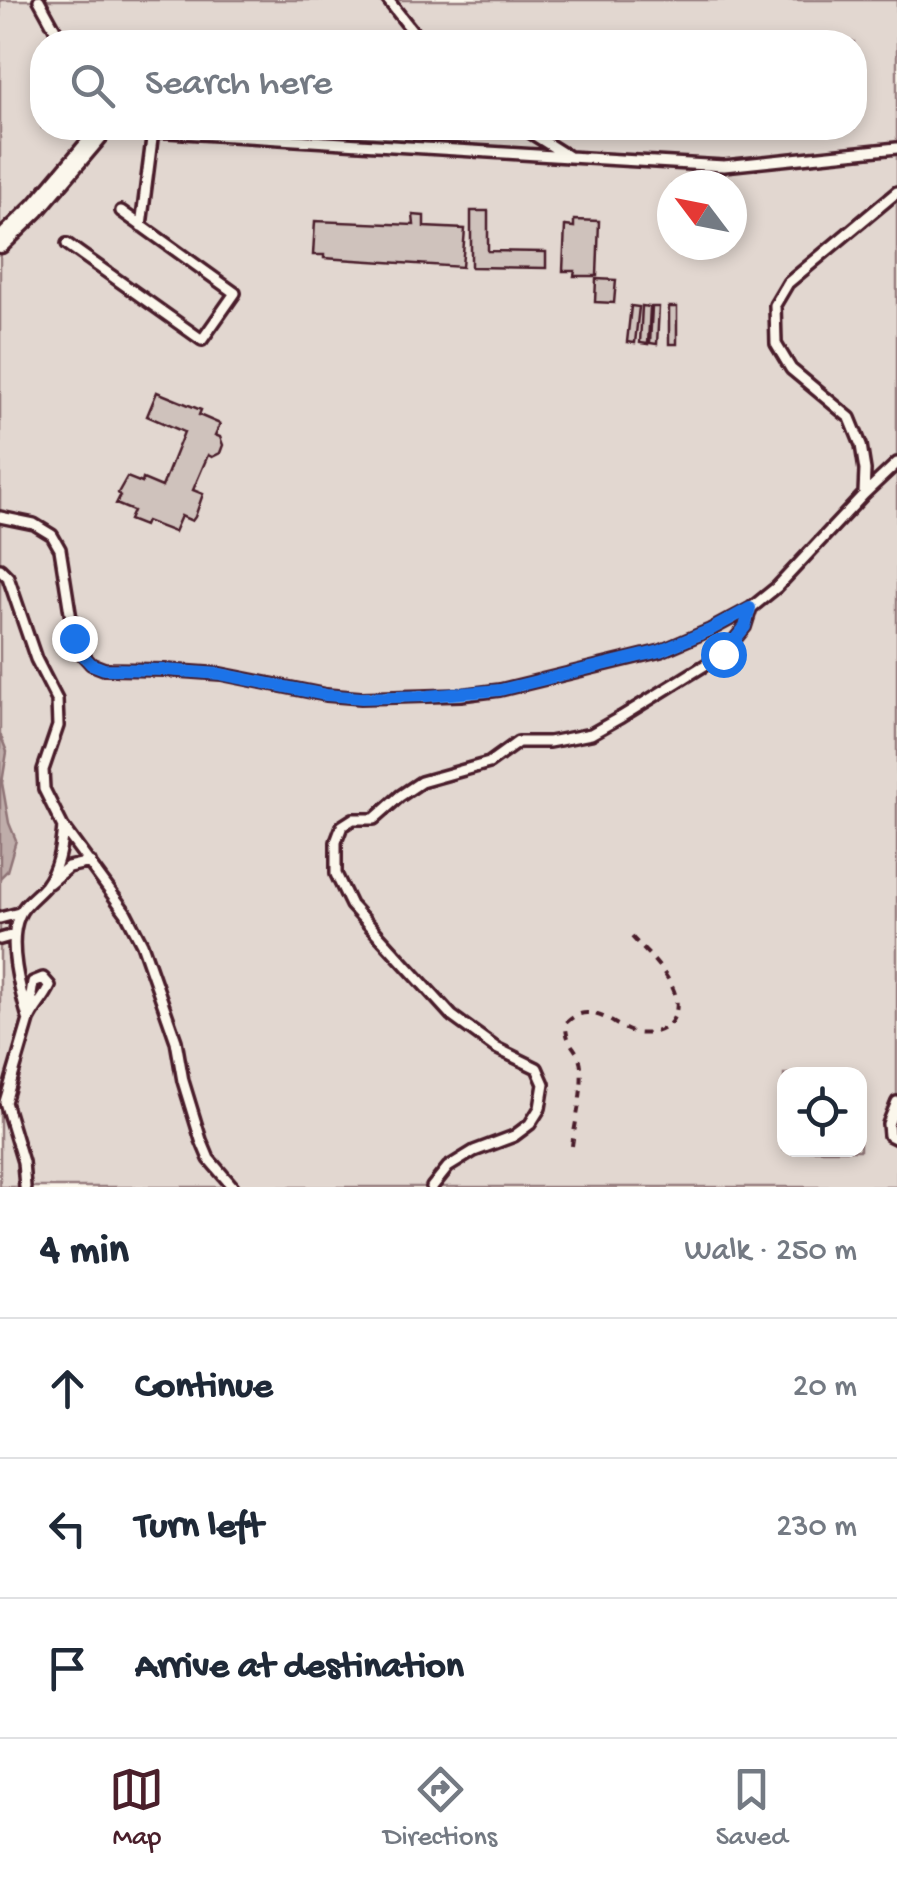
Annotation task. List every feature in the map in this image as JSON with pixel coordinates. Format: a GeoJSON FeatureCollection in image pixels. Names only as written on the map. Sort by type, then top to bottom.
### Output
{"type":"FeatureCollection","features":[{"type":"Feature","properties":{"kind":"street"},"geometry":{"type":"LineString","coordinates":[[0,243],[36,208],[94,140]]}},
{"type":"Feature","properties":{"kind":"lane"},"geometry":{"type":"LineString","coordinates":[[39,0],[55,30]]}},
{"type":"Feature","properties":{"kind":"lane"},"geometry":{"type":"LineString","coordinates":[[388,0],[412,30]]}},
{"type":"Feature","properties":{"kind":"lane"},"geometry":{"type":"LineString","coordinates":[[141,226],[152,140]]}},
{"type":"Feature","properties":{"kind":"lane"},"geometry":{"type":"LineString","coordinates":[[307,140],[724,166],[897,148]]}},
{"type":"Feature","properties":{"kind":"lane"},"geometry":{"type":"LineString","coordinates":[[542,140],[569,157]]}},
{"type":"Feature","properties":{"kind":"lane"},"geometry":{"type":"LineString","coordinates":[[864,494],[866,470],[850,418],[790,369],[776,344],[775,306],[788,282],[897,192]]}},
{"type":"Feature","properties":{"kind":"lane"},"geometry":{"type":"LineString","coordinates":[[67,244],[202,340],[235,294],[120,212]]}},
{"type":"Feature","properties":{"kind":"lane"},"geometry":{"type":"LineString","coordinates":[[0,517],[34,524],[52,535],[60,549],[74,638],[91,664],[104,669],[220,674],[326,695],[460,695],[500,690],[660,651],[710,630],[750,608],[776,586],[897,462]]}},
{"type":"Feature","properties":{"kind":"lane"},"geometry":{"type":"LineString","coordinates":[[0,569],[8,577],[36,659],[57,700],[58,726],[43,770],[44,790],[64,826],[126,912],[142,944],[176,1041],[200,1140],[209,1159],[232,1187]]}},
{"type":"Feature","properties":{"kind":"lane"},"geometry":{"type":"LineString","coordinates":[[432,1187],[448,1167],[514,1136],[530,1124],[540,1108],[544,1084],[537,1068],[496,1048],[452,1016],[351,905],[336,874],[336,842],[342,826],[353,820],[374,819],[422,782],[489,762],[518,742],[548,742],[591,734],[723,654],[745,627],[750,608]]}},
{"type":"Feature","properties":{"kind":"lane"},"geometry":{"type":"LineString","coordinates":[[46,885],[61,854],[64,826]]}},
{"type":"Feature","properties":{"kind":"lane"},"geometry":{"type":"LineString","coordinates":[[29,1020],[20,988],[14,935],[19,913],[68,866],[90,862]]}},
{"type":"Feature","properties":{"kind":"lane"},"geometry":{"type":"LineString","coordinates":[[0,918],[19,913]]}},
{"type":"Feature","properties":{"kind":"lane"},"geometry":{"type":"LineString","coordinates":[[0,939],[14,935]]}},
{"type":"Feature","properties":{"kind":"lane"},"geometry":{"type":"LineString","coordinates":[[0,1114],[34,1007]]}},
{"type":"Feature","properties":{"kind":"lane"},"geometry":{"type":"LineString","coordinates":[[4,1102],[26,1187]]}},
{"type":"Feature","properties":{"kind":"lane"},"geometry":{"type":"LineString","coordinates":[[897,1102],[888,1124],[889,1135],[897,1139]]}},
{"type":"Feature","properties":{"kind":"path"},"geometry":{"type":"LineString","coordinates":[[572,1146],[582,1070],[580,1057],[566,1036],[566,1023],[574,1015],[590,1012],[632,1032],[649,1034],[666,1028],[675,1016],[676,998],[671,983],[632,937]]}},
{"type":"Feature","properties":{"kind":"shaded area"},"geometry":{"type":"Polygon","coordinates":[[[0,0],[897,0],[897,1187],[0,1187],[0,0]]]}},
{"type":"Feature","properties":{"kind":"shaded area"},"geometry":{"type":"Polygon","coordinates":[[[0,734],[7,752],[2,783],[16,840],[7,871],[0,878],[0,734]]]}},
{"type":"Feature","properties":{"kind":"building"},"geometry":{"type":"Polygon","coordinates":[[[471,211],[488,211],[488,251],[546,252],[546,268],[471,267],[471,211]]]}},
{"type":"Feature","properties":{"kind":"building"},"geometry":{"type":"Polygon","coordinates":[[[413,215],[424,216],[424,227],[465,229],[462,267],[313,255],[315,221],[414,225],[413,215]]]}},
{"type":"Feature","properties":{"kind":"building"},"geometry":{"type":"Polygon","coordinates":[[[574,220],[599,221],[597,276],[574,276],[575,271],[563,271],[565,226],[574,227],[574,220]]]}},
{"type":"Feature","properties":{"kind":"building"},"geometry":{"type":"Polygon","coordinates":[[[596,279],[616,280],[614,303],[595,302],[596,279]]]}},
{"type":"Feature","properties":{"kind":"building"},"geometry":{"type":"Polygon","coordinates":[[[631,306],[639,307],[635,343],[627,342],[631,306]]]}},
{"type":"Feature","properties":{"kind":"building"},"geometry":{"type":"Polygon","coordinates":[[[642,306],[650,307],[648,344],[640,343],[642,306]]]}},
{"type":"Feature","properties":{"kind":"building"},"geometry":{"type":"Polygon","coordinates":[[[652,307],[659,307],[657,344],[650,343],[652,307]]]}},
{"type":"Feature","properties":{"kind":"building"},"geometry":{"type":"Polygon","coordinates":[[[669,307],[677,307],[677,344],[669,344],[669,307]]]}},
{"type":"Feature","properties":{"kind":"building"},"geometry":{"type":"Polygon","coordinates":[[[157,392],[201,410],[199,415],[220,424],[215,435],[223,445],[220,453],[208,455],[193,490],[203,494],[195,517],[192,521],[181,516],[174,532],[146,521],[144,526],[129,520],[133,511],[116,504],[127,477],[162,487],[184,432],[147,416],[157,392]]]}},
{"type":"Feature","properties":{"kind":"route"},"geometry":{"type":"LineString","coordinates":[[74,638],[91,664],[104,669],[220,674],[326,695],[362,698],[460,695],[500,690],[660,651],[750,608],[745,627],[723,654]]}}]}
